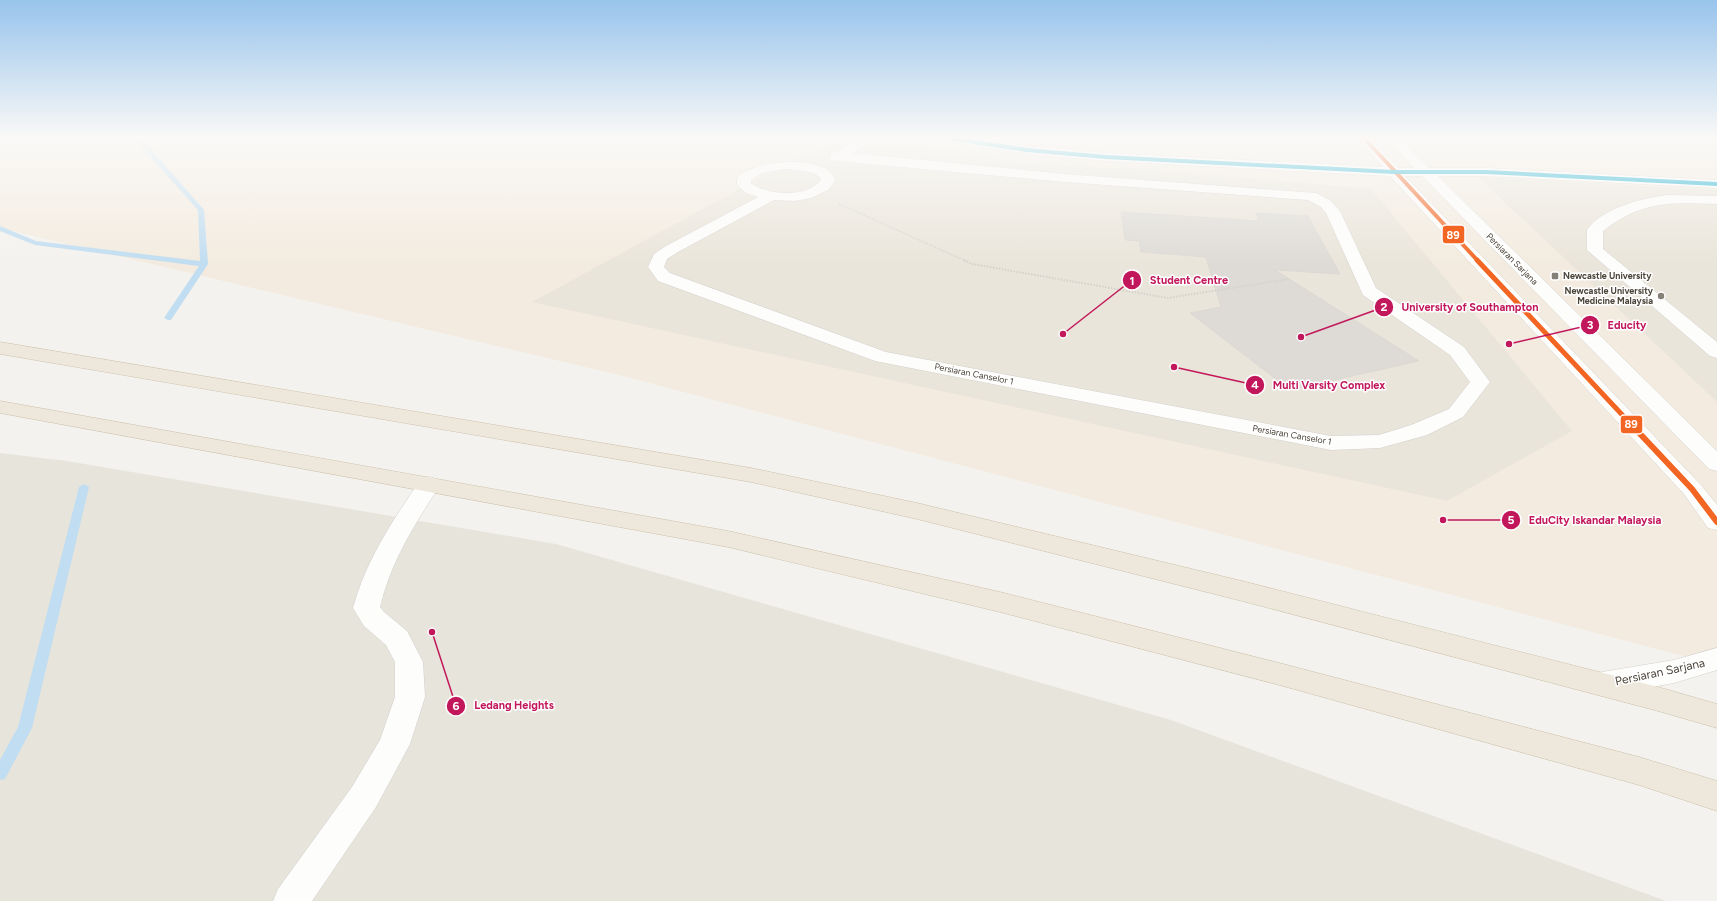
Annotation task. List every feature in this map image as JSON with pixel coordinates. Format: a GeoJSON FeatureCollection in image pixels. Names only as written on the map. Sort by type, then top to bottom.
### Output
{"type":"FeatureCollection","features":[{"type":"Feature","properties":{"kind":"highway"},"geometry":{"type":"LineString","coordinates":[[0,348],[751,475],[917,511],[1216,584],[1602,684],[1717,716]]}},
{"type":"Feature","properties":{"kind":"highway"},"geometry":{"type":"LineString","coordinates":[[0,407],[728,539],[1000,602],[1298,679],[1639,771],[1717,796]]}},
{"type":"Feature","properties":{"kind":"street","name":"Persiaran Canselor 1"},"geometry":{"type":"LineString","coordinates":[[744,181],[744,185],[749,190],[758,194],[771,196]]}},
{"type":"Feature","properties":{"kind":"street"},"geometry":{"type":"LineString","coordinates":[[771,196],[786,197],[813,193],[822,189],[828,181]]}},
{"type":"Feature","properties":{"kind":"street","name":"Persiaran Canselor 1"},"geometry":{"type":"LineString","coordinates":[[771,196],[672,249],[660,257],[656,267],[664,277],[882,357],[1331,442],[1380,441],[1419,430],[1456,413],[1480,382],[1457,351],[1369,291],[1333,211],[1326,204],[1311,196],[1107,181]]}},
{"type":"Feature","properties":{"kind":"street"},"geometry":{"type":"LineString","coordinates":[[1403,181],[1692,489],[1717,522]]}},
{"type":"Feature","properties":{"kind":"street","name":"Persiaran Sarjana"},"geometry":{"type":"LineString","coordinates":[[1434,181],[1717,464]]}},
{"type":"Feature","properties":{"kind":"street"},"geometry":{"type":"LineString","coordinates":[[1660,181],[1717,184]]}},
{"type":"Feature","properties":{"kind":"street"},"geometry":{"type":"LineString","coordinates":[[1202,202],[1217,189]]}},
{"type":"Feature","properties":{"kind":"street"},"geometry":{"type":"LineString","coordinates":[[1717,200],[1684,198],[1663,200],[1630,207],[1606,220],[1595,230],[1595,250],[1717,352]]}},
{"type":"Feature","properties":{"kind":"street"},"geometry":{"type":"LineString","coordinates":[[1271,207],[1333,211]]}},
{"type":"Feature","properties":{"kind":"street"},"geometry":{"type":"LineString","coordinates":[[291,901],[364,797],[394,744],[410,697],[409,662],[397,638],[374,618],[366,608],[370,591],[398,532],[429,484]]}},
{"type":"Feature","properties":{"kind":"street","name":"Persiaran Sarjana"},"geometry":{"type":"LineString","coordinates":[[1602,684],[1660,675],[1700,666],[1717,659]]}},
{"type":"Feature","properties":{"kind":"path"},"geometry":{"type":"LineString","coordinates":[[813,193],[972,264],[1168,298],[1289,279]]}},
{"type":"Feature","properties":{"kind":"shaded area"},"geometry":{"type":"Polygon","coordinates":[[[0,181],[1717,181],[1717,665],[623,376],[0,228],[0,181]]]}},
{"type":"Feature","properties":{"kind":"shaded area"},"geometry":{"type":"Polygon","coordinates":[[[754,181],[1280,181],[1371,189],[1572,431],[1447,501],[532,302],[754,181]]]}},
{"type":"Feature","properties":{"kind":"shaded area","name":"Newcastle University Medicine Malaysia"},"geometry":{"type":"Polygon","coordinates":[[[1482,181],[1552,181],[1717,190],[1717,402],[1482,181]]]}},
{"type":"Feature","properties":{"kind":"shaded area"},"geometry":{"type":"Polygon","coordinates":[[[0,453],[67,461],[556,544],[1171,720],[1666,901],[0,901],[0,453]]]}},
{"type":"Feature","properties":{"kind":"building"},"geometry":{"type":"Polygon","coordinates":[[[1121,212],[1259,221],[1256,213],[1308,216],[1340,274],[1275,270],[1419,361],[1290,390],[1190,313],[1221,307],[1206,257],[1141,252],[1139,241],[1125,240],[1121,212]]]}},
{"type":"Feature","properties":{"kind":"waterway"},"geometry":{"type":"LineString","coordinates":[[175,181],[201,210],[204,264]]}},
{"type":"Feature","properties":{"kind":"waterway"},"geometry":{"type":"LineString","coordinates":[[0,228],[35,243],[204,264]]}},
{"type":"Feature","properties":{"kind":"waterway"},"geometry":{"type":"LineString","coordinates":[[168,318],[204,264]]}},
{"type":"Feature","properties":{"kind":"waterway"},"geometry":{"type":"LineString","coordinates":[[0,774],[25,728],[84,487]]}},
{"type":"Feature","properties":{"kind":"transit line","name":"89"},"geometry":{"type":"LineString","coordinates":[[1403,181],[1692,489],[1717,522]]}},
{"type":"Feature","properties":{"kind":"transit line"},"geometry":{"type":"LineString","coordinates":[[1660,181],[1717,184]]}},
{"type":"Feature","properties":{"kind":"place","name":"Newcastle University"},"geometry":{"type":"Point","coordinates":[1555,276]}},
{"type":"Feature","properties":{"kind":"place","name":"Newcastle University Medicine Malaysia"},"geometry":{"type":"Point","coordinates":[1661,296]}},
{"type":"Feature","properties":{"kind":"place","name":"Student Centre"},"geometry":{"type":"Point","coordinates":[1063,334]}},
{"type":"Feature","properties":{"kind":"place","name":"University of Southampton"},"geometry":{"type":"Point","coordinates":[1301,337]}},
{"type":"Feature","properties":{"kind":"place","name":"Educity"},"geometry":{"type":"Point","coordinates":[1509,344]}},
{"type":"Feature","properties":{"kind":"place","name":"Multi Varsity Complex"},"geometry":{"type":"Point","coordinates":[1174,367]}},
{"type":"Feature","properties":{"kind":"place","name":"EduCity Iskandar Malaysia"},"geometry":{"type":"Point","coordinates":[1443,520]}},
{"type":"Feature","properties":{"kind":"place","name":"Ledang Heights"},"geometry":{"type":"Point","coordinates":[432,632]}}]}
